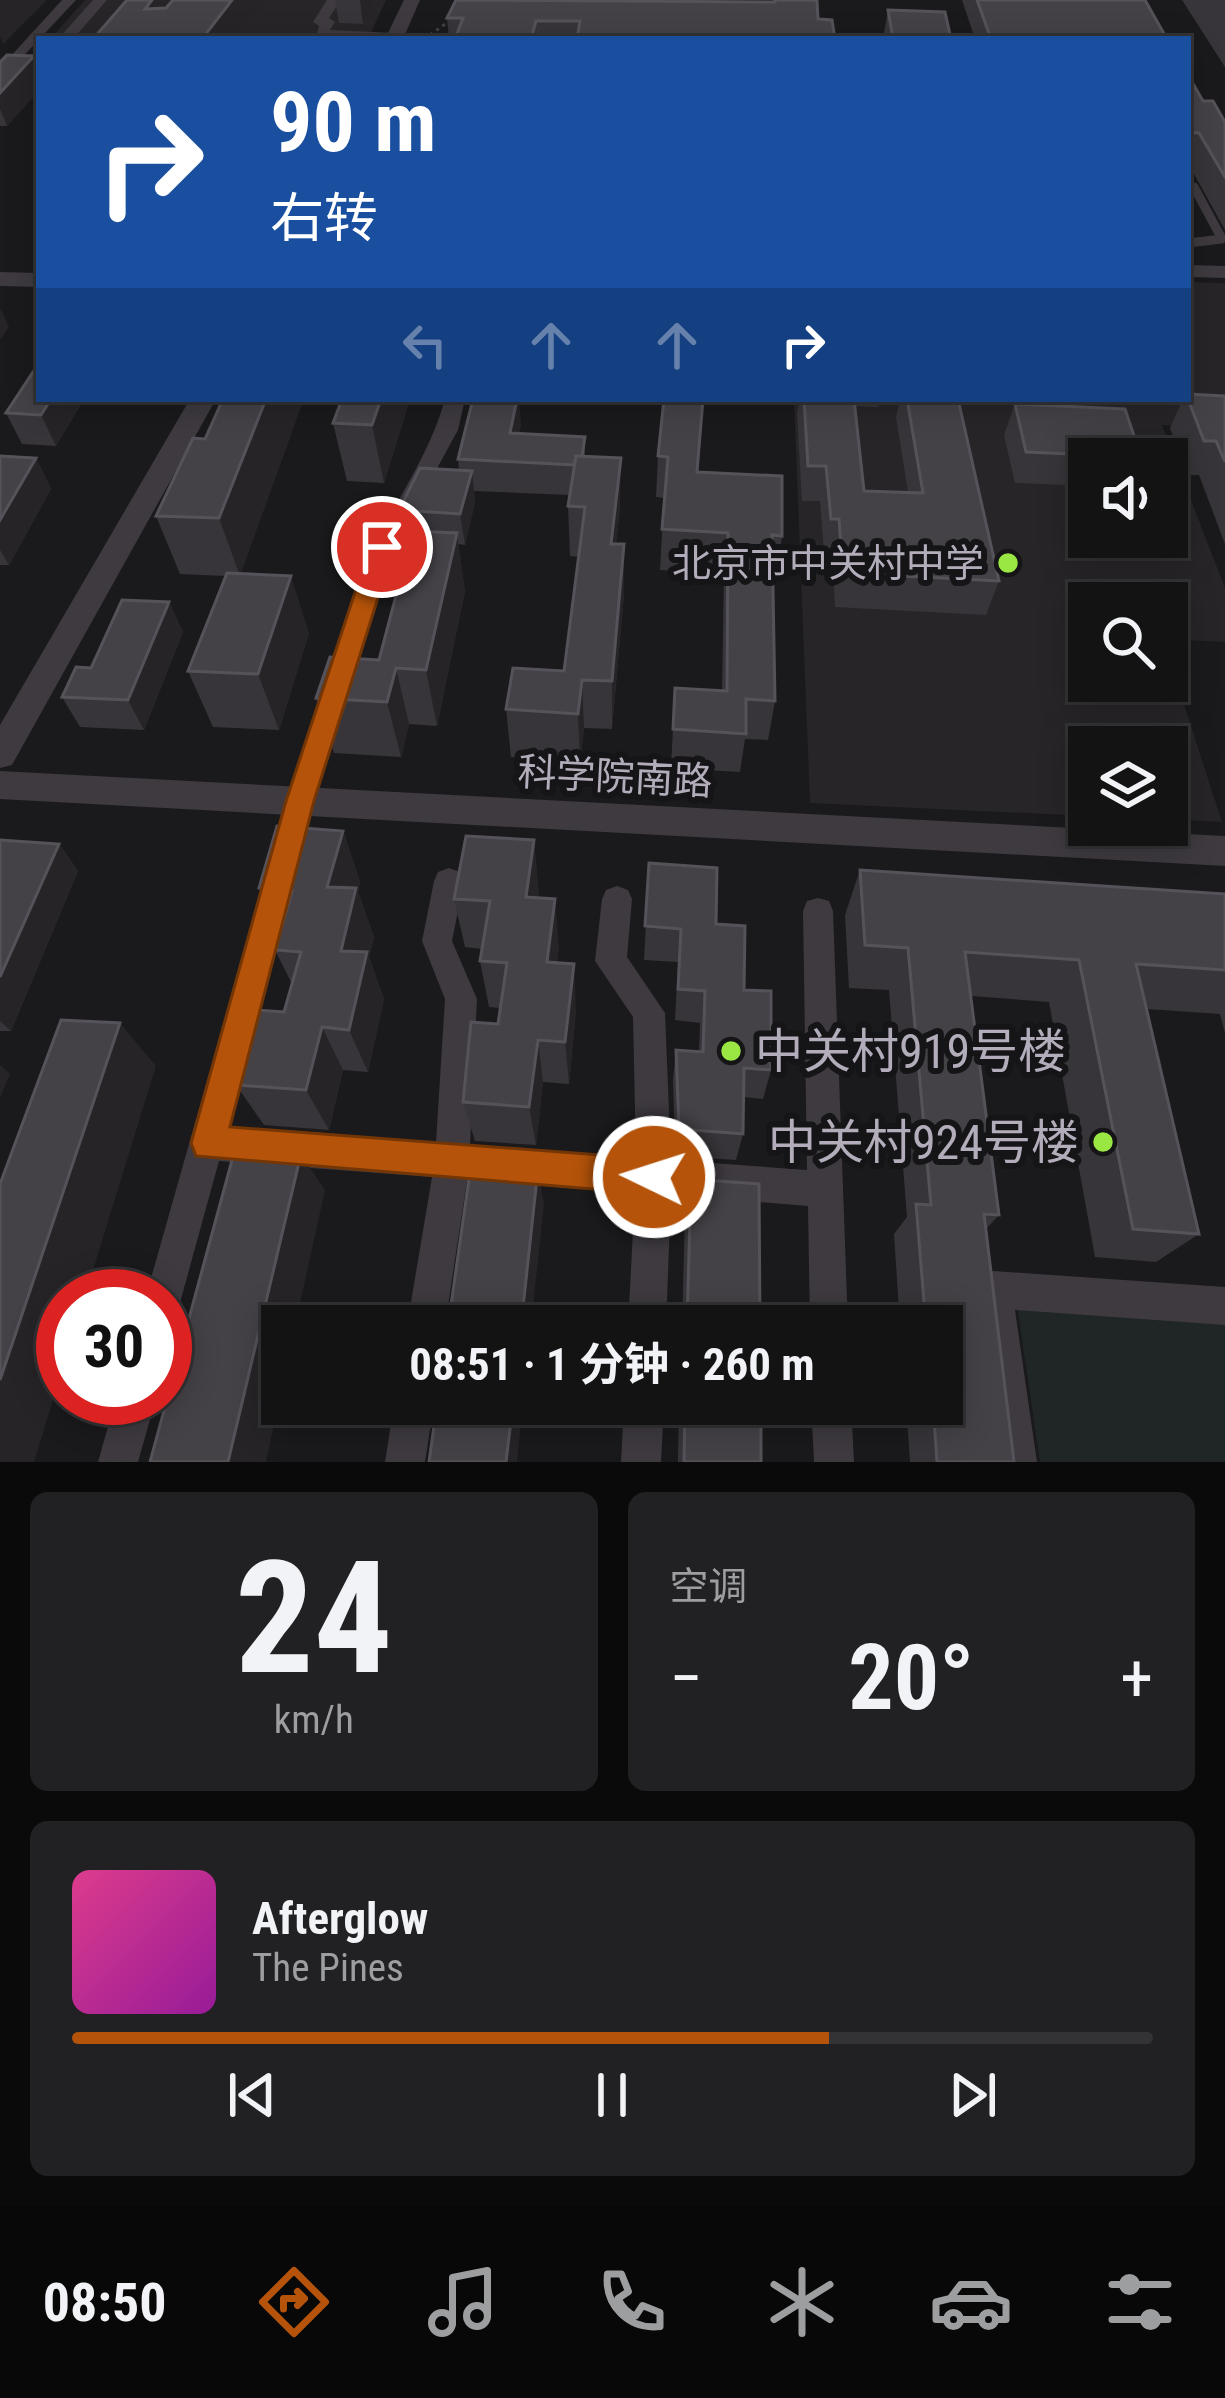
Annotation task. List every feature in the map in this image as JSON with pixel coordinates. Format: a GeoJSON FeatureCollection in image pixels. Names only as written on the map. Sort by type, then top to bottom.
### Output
{"type":"FeatureCollection","features":[{"type":"Feature","properties":{"kind":"street"},"geometry":{"type":"LineString","coordinates":[[37,36],[69,0]]}},
{"type":"Feature","properties":{"kind":"street"},"geometry":{"type":"LineString","coordinates":[[68,36],[100,0]]}},
{"type":"Feature","properties":{"kind":"street"},"geometry":{"type":"LineString","coordinates":[[334,0],[320,22],[328,22],[321,34],[358,36]]}},
{"type":"Feature","properties":{"kind":"street"},"geometry":{"type":"LineString","coordinates":[[395,36],[412,0]]}},
{"type":"Feature","properties":{"kind":"street"},"geometry":{"type":"LineString","coordinates":[[0,77],[36,37]]}},
{"type":"Feature","properties":{"kind":"street"},"geometry":{"type":"LineString","coordinates":[[1191,271],[1225,272]]}},
{"type":"Feature","properties":{"kind":"street"},"geometry":{"type":"LineString","coordinates":[[0,279],[36,280]]}},
{"type":"Feature","properties":{"kind":"street"},"geometry":{"type":"LineString","coordinates":[[0,755],[201,402]]}},
{"type":"Feature","properties":{"kind":"street"},"geometry":{"type":"LineString","coordinates":[[173,1269],[300,801],[382,547],[447,430],[454,402]]}},
{"type":"Feature","properties":{"kind":"street","name":"科学院南路"},"geometry":{"type":"LineString","coordinates":[[0,785],[1225,851]]}},
{"type":"Feature","properties":{"kind":"street"},"geometry":{"type":"LineString","coordinates":[[429,1305],[452,1162],[461,999],[437,941],[449,881]]}},
{"type":"Feature","properties":{"kind":"street"},"geometry":{"type":"LineString","coordinates":[[617,899],[611,961],[650,1013],[654,1177],[648,1305]]}},
{"type":"Feature","properties":{"kind":"street"},"geometry":{"type":"LineString","coordinates":[[818,911],[828,1305]]}},
{"type":"Feature","properties":{"kind":"street"},"geometry":{"type":"LineString","coordinates":[[209,1143],[824,1189]]}},
{"type":"Feature","properties":{"kind":"street"},"geometry":{"type":"LineString","coordinates":[[1017,1462],[993,1290],[1225,1306]]}},
{"type":"Feature","properties":{"kind":"street"},"geometry":{"type":"LineString","coordinates":[[118,1462],[128,1425]]}},
{"type":"Feature","properties":{"kind":"street"},"geometry":{"type":"LineString","coordinates":[[405,1462],[411,1425]]}},
{"type":"Feature","properties":{"kind":"street"},"geometry":{"type":"LineString","coordinates":[[641,1462],[643,1425]]}},
{"type":"Feature","properties":{"kind":"street"},"geometry":{"type":"LineString","coordinates":[[832,1425],[833,1462]]}},
{"type":"Feature","properties":{"kind":"lane"},"geometry":{"type":"LineString","coordinates":[[1191,243],[1222,239],[1194,187]]}},
{"type":"Feature","properties":{"kind":"path"},"geometry":{"type":"LineString","coordinates":[[428,36],[462,13]]}},
{"type":"Feature","properties":{"kind":"shaded area"},"geometry":{"type":"Polygon","coordinates":[[[85,0],[386,0],[369,36],[53,36],[85,0]]]}},
{"type":"Feature","properties":{"kind":"shaded area","name":"北京市中关村中学"},"geometry":{"type":"Polygon","coordinates":[[[1191,282],[1225,283],[1225,428],[1162,425],[1167,438],[1068,438],[1068,558],[1188,558],[1188,492],[1225,588],[1225,642],[1188,640],[1188,582],[1068,582],[1068,702],[1183,702],[1222,822],[1188,820],[1188,726],[1068,726],[1068,815],[810,803],[794,402],[1191,402],[1191,282]]]}},
{"type":"Feature","properties":{"kind":"shaded area"},"geometry":{"type":"Polygon","coordinates":[[[1013,1278],[1225,1288],[1225,1462],[1040,1462],[1013,1278]]]}},
{"type":"Feature","properties":{"kind":"building"},"geometry":{"type":"Polygon","coordinates":[[[127,0],[152,0],[145,9],[166,8],[173,0],[232,0],[204,36],[96,36],[127,0]]]}},
{"type":"Feature","properties":{"kind":"building"},"geometry":{"type":"Polygon","coordinates":[[[456,0],[817,0],[818,19],[832,20],[835,36],[578,36],[580,21],[536,21],[532,36],[456,36],[463,18],[447,18],[456,0]]]}},
{"type":"Feature","properties":{"kind":"building"},"geometry":{"type":"Polygon","coordinates":[[[977,0],[1145,0],[1165,36],[990,36],[977,0]]]}},
{"type":"Feature","properties":{"kind":"building"},"geometry":{"type":"Polygon","coordinates":[[[888,10],[945,12],[950,36],[892,36],[888,10]]]}},
{"type":"Feature","properties":{"kind":"building"},"geometry":{"type":"Polygon","coordinates":[[[7,55],[34,56],[0,93],[0,62],[7,55]]]}},
{"type":"Feature","properties":{"kind":"building"},"geometry":{"type":"Polygon","coordinates":[[[1191,80],[1203,101],[1213,101],[1225,122],[1225,177],[1199,133],[1191,132],[1191,80]]]}},
{"type":"Feature","properties":{"kind":"building"},"geometry":{"type":"Polygon","coordinates":[[[36,368],[36,402],[49,402],[41,415],[6,413],[36,368]]]}},
{"type":"Feature","properties":{"kind":"building"},"geometry":{"type":"Polygon","coordinates":[[[1191,394],[1225,396],[1225,462],[1216,441],[1204,441],[1189,402],[1191,394]]]}},
{"type":"Feature","properties":{"kind":"building"},"geometry":{"type":"Polygon","coordinates":[[[222,402],[265,402],[219,518],[156,516],[193,438],[205,439],[222,402]]]}},
{"type":"Feature","properties":{"kind":"building"},"geometry":{"type":"Polygon","coordinates":[[[341,402],[380,402],[372,425],[333,423],[341,402]]]}},
{"type":"Feature","properties":{"kind":"building"},"geometry":{"type":"Polygon","coordinates":[[[472,402],[516,402],[510,433],[585,437],[582,456],[576,456],[574,465],[458,459],[472,402]]]}},
{"type":"Feature","properties":{"kind":"building"},"geometry":{"type":"Polygon","coordinates":[[[664,402],[703,402],[697,472],[782,476],[782,536],[772,535],[775,701],[746,699],[746,734],[673,729],[675,688],[727,691],[728,533],[662,529],[668,457],[658,456],[664,402]]]}},
{"type":"Feature","properties":{"kind":"building"},"geometry":{"type":"Polygon","coordinates":[[[804,402],[854,402],[864,491],[923,493],[908,402],[959,402],[999,581],[843,573],[839,519],[831,519],[826,466],[808,466],[804,402]]]}},
{"type":"Feature","properties":{"kind":"building"},"geometry":{"type":"Polygon","coordinates":[[[1015,404],[1125,409],[1135,438],[1068,438],[1068,454],[1026,452],[1015,404]]]}},
{"type":"Feature","properties":{"kind":"building"},"geometry":{"type":"Polygon","coordinates":[[[0,456],[36,458],[0,520],[0,456]]]}},
{"type":"Feature","properties":{"kind":"building"},"geometry":{"type":"Polygon","coordinates":[[[576,456],[621,458],[611,544],[624,544],[612,681],[582,680],[578,714],[506,709],[513,668],[564,671],[585,507],[568,506],[576,456]]]}},
{"type":"Feature","properties":{"kind":"building"},"geometry":{"type":"Polygon","coordinates":[[[420,468],[472,471],[460,514],[399,510],[420,468]]]}},
{"type":"Feature","properties":{"kind":"building"},"geometry":{"type":"Polygon","coordinates":[[[413,531],[457,533],[426,670],[396,668],[387,702],[316,698],[330,657],[379,660],[413,531]]]}},
{"type":"Feature","properties":{"kind":"building"},"geometry":{"type":"Polygon","coordinates":[[[227,573],[291,576],[258,674],[188,671],[227,573]]]}},
{"type":"Feature","properties":{"kind":"building"},"geometry":{"type":"Polygon","coordinates":[[[122,600],[169,602],[128,700],[62,697],[76,667],[91,668],[122,600]]]}},
{"type":"Feature","properties":{"kind":"building"},"geometry":{"type":"Polygon","coordinates":[[[277,826],[343,831],[327,887],[356,888],[341,951],[367,952],[349,1030],[322,1027],[306,1090],[236,1085],[257,1010],[284,1012],[301,952],[275,950],[292,891],[259,888],[277,826]]]}},
{"type":"Feature","properties":{"kind":"building"},"geometry":{"type":"Polygon","coordinates":[[[466,836],[534,840],[526,897],[555,899],[547,962],[574,964],[565,1042],[538,1040],[529,1107],[463,1102],[471,1022],[498,1024],[507,963],[480,961],[490,901],[454,899],[466,836]]]}},
{"type":"Feature","properties":{"kind":"building"},"geometry":{"type":"Polygon","coordinates":[[[0,840],[59,844],[0,977],[0,840]]]}},
{"type":"Feature","properties":{"kind":"building","name":"中关村919号楼"},"geometry":{"type":"Polygon","coordinates":[[[649,863],[717,868],[716,924],[745,926],[744,990],[771,991],[771,1070],[744,1068],[743,1134],[679,1129],[676,1050],[703,1052],[705,991],[678,989],[681,929],[645,926],[649,863]]]}},
{"type":"Feature","properties":{"kind":"building"},"geometry":{"type":"Polygon","coordinates":[[[860,870],[1225,894],[1225,970],[1136,964],[1199,1234],[1133,1229],[1079,960],[965,952],[999,1215],[984,1214],[1014,1462],[937,1462],[934,1425],[963,1425],[963,1305],[924,1305],[916,1204],[931,1205],[908,948],[865,945],[860,870]]]}},
{"type":"Feature","properties":{"kind":"building"},"geometry":{"type":"Polygon","coordinates":[[[61,1020],[120,1023],[0,1380],[0,1184],[61,1020]]]}},
{"type":"Feature","properties":{"kind":"building"},"geometry":{"type":"Polygon","coordinates":[[[235,1149],[301,1154],[265,1305],[261,1305],[261,1323],[228,1462],[150,1462],[160,1425],[192,1425],[192,1307],[235,1149]]]}},
{"type":"Feature","properties":{"kind":"building"},"geometry":{"type":"Polygon","coordinates":[[[471,1164],[538,1169],[523,1305],[451,1305],[471,1164]]]}},
{"type":"Feature","properties":{"kind":"building"},"geometry":{"type":"Polygon","coordinates":[[[691,1179],[759,1184],[760,1305],[688,1305],[691,1179]]]}},
{"type":"Feature","properties":{"kind":"building"},"geometry":{"type":"Polygon","coordinates":[[[434,1425],[510,1425],[506,1462],[429,1462],[434,1425]]]}},
{"type":"Feature","properties":{"kind":"building"},"geometry":{"type":"Polygon","coordinates":[[[685,1425],[761,1425],[761,1462],[684,1462],[685,1425]]]}},
{"type":"Feature","properties":{"kind":"place","name":"北京市中关村中学"},"geometry":{"type":"Point","coordinates":[1008,563]}},
{"type":"Feature","properties":{"kind":"place","name":"中关村919号楼"},"geometry":{"type":"Point","coordinates":[731,1051]}},
{"type":"Feature","properties":{"kind":"place","name":"中关村924号楼"},"geometry":{"type":"Point","coordinates":[1103,1142]}},
{"type":"Feature","properties":{"kind":"route"},"geometry":{"type":"LineString","coordinates":[[382,547],[300,801],[209,1143],[654,1177]]}}]}
